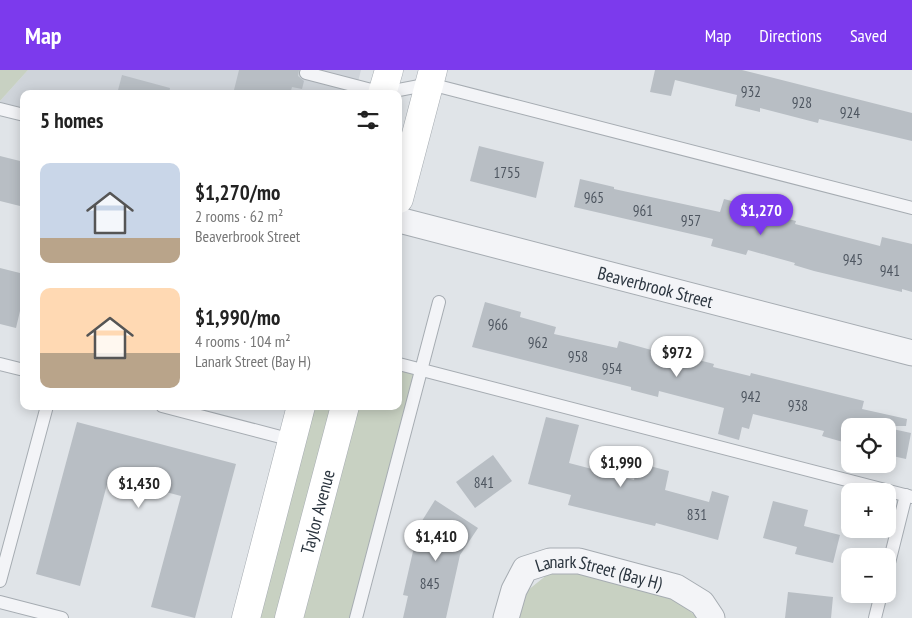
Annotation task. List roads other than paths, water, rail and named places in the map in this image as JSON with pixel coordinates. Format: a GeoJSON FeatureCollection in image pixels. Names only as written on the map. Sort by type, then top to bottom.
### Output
{"type":"FeatureCollection","features":[{"type":"Feature","properties":{"kind":"main road"},"geometry":{"type":"LineString","coordinates":[[383,90],[389,70]]}},
{"type":"Feature","properties":{"kind":"main road"},"geometry":{"type":"LineString","coordinates":[[402,189],[432,77]]}},
{"type":"Feature","properties":{"kind":"main road"},"geometry":{"type":"LineString","coordinates":[[246,618],[300,410]]}},
{"type":"Feature","properties":{"kind":"main road","name":"Taylor Avenue"},"geometry":{"type":"LineString","coordinates":[[289,618],[343,410]]}},
{"type":"Feature","properties":{"kind":"street","name":"Beaverbrook Street"},"geometry":{"type":"LineString","coordinates":[[402,221],[912,353]]}},
{"type":"Feature","properties":{"kind":"street","name":"Lanark Street (Bay H)"},"geometry":{"type":"LineString","coordinates":[[506,618],[514,590],[525,569],[550,561],[579,561],[676,587],[702,603],[712,618]]}},
{"type":"Feature","properties":{"kind":"lane"},"geometry":{"type":"LineString","coordinates":[[306,73],[371,90]]}},
{"type":"Feature","properties":{"kind":"lane"},"geometry":{"type":"LineString","coordinates":[[391,90],[432,77],[912,208]]}},
{"type":"Feature","properties":{"kind":"lane"},"geometry":{"type":"LineString","coordinates":[[0,109],[20,114]]}},
{"type":"Feature","properties":{"kind":"lane"},"geometry":{"type":"LineString","coordinates":[[356,618],[438,302]]}},
{"type":"Feature","properties":{"kind":"lane"},"geometry":{"type":"LineString","coordinates":[[0,364],[20,369]]}},
{"type":"Feature","properties":{"kind":"lane"},"geometry":{"type":"LineString","coordinates":[[402,365],[909,496],[894,548]]}},
{"type":"Feature","properties":{"kind":"lane"},"geometry":{"type":"LineString","coordinates":[[0,580],[46,410]]}},
{"type":"Feature","properties":{"kind":"lane"},"geometry":{"type":"LineString","coordinates":[[177,410],[292,440]]}},
{"type":"Feature","properties":{"kind":"lane"},"geometry":{"type":"LineString","coordinates":[[0,602],[14,612],[62,618]]}},
{"type":"Feature","properties":{"kind":"lane"},"geometry":{"type":"LineString","coordinates":[[874,618],[878,603]]}}]}
